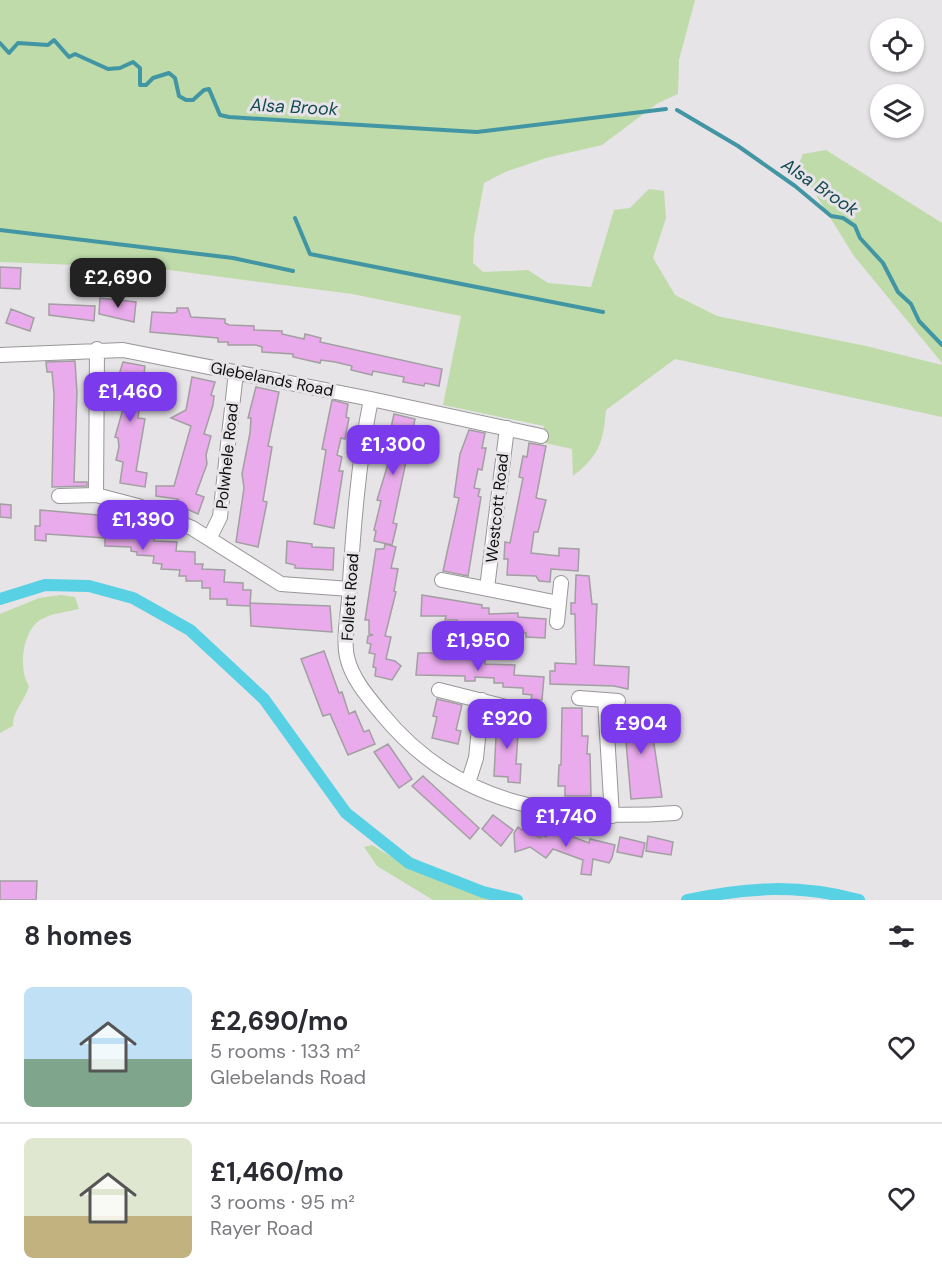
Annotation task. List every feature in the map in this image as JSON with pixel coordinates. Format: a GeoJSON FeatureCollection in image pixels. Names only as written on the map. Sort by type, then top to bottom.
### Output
{"type":"FeatureCollection","features":[{"type":"Feature","properties":{"kind":"street","name":"Glebelands Road"},"geometry":{"type":"LineString","coordinates":[[0,355],[98,349],[123,350],[371,399],[541,436]]}},
{"type":"Feature","properties":{"kind":"street"},"geometry":{"type":"LineString","coordinates":[[96,495],[98,349]]}},
{"type":"Feature","properties":{"kind":"street","name":"Polwhele Road"},"geometry":{"type":"LineString","coordinates":[[210,537],[220,517],[236,372]]}},
{"type":"Feature","properties":{"kind":"street","name":"Follett Road"},"geometry":{"type":"LineString","coordinates":[[371,399],[350,589],[346,654],[356,680],[408,742],[423,756],[468,783],[503,798],[564,814],[612,816],[675,813]]}},
{"type":"Feature","properties":{"kind":"street","name":"Westcott Road"},"geometry":{"type":"LineString","coordinates":[[487,588],[507,428]]}},
{"type":"Feature","properties":{"kind":"street"},"geometry":{"type":"LineString","coordinates":[[59,496],[96,495],[171,518],[210,537],[281,584],[350,589]]}},
{"type":"Feature","properties":{"kind":"street"},"geometry":{"type":"LineString","coordinates":[[442,580],[559,603]]}},
{"type":"Feature","properties":{"kind":"street"},"geometry":{"type":"LineString","coordinates":[[558,622],[561,583]]}},
{"type":"Feature","properties":{"kind":"street"},"geometry":{"type":"LineString","coordinates":[[439,690],[514,709]]}},
{"type":"Feature","properties":{"kind":"street"},"geometry":{"type":"LineString","coordinates":[[579,698],[611,700],[612,816]]}},
{"type":"Feature","properties":{"kind":"street"},"geometry":{"type":"LineString","coordinates":[[468,783],[476,758],[482,700]]}},
{"type":"Feature","properties":{"kind":"green space"},"geometry":{"type":"Polygon","coordinates":[[[0,0],[695,0],[679,60],[678,94],[658,103],[602,145],[546,158],[505,172],[484,183],[474,237],[473,263],[483,272],[528,270],[548,283],[591,287],[614,210],[630,208],[649,189],[664,191],[666,218],[653,258],[675,295],[717,316],[866,346],[942,365],[942,417],[675,359],[606,410],[601,439],[595,454],[573,476],[572,449],[541,442],[544,426],[443,405],[461,316],[352,294],[154,268],[0,262],[0,0]]]}},
{"type":"Feature","properties":{"kind":"green space"},"geometry":{"type":"Polygon","coordinates":[[[826,150],[942,223],[942,363],[854,256],[798,166],[803,154],[826,150]]]}},
{"type":"Feature","properties":{"kind":"green space"},"geometry":{"type":"Polygon","coordinates":[[[61,595],[75,597],[79,609],[46,617],[35,624],[30,631],[23,660],[29,686],[13,721],[13,726],[0,733],[0,614],[39,598],[61,595]]]}},
{"type":"Feature","properties":{"kind":"green space"},"geometry":{"type":"Polygon","coordinates":[[[372,845],[431,877],[494,900],[433,900],[377,866],[364,847],[372,845]]]}},
{"type":"Feature","properties":{"kind":"building"},"geometry":{"type":"Polygon","coordinates":[[[0,267],[21,268],[20,289],[0,288],[0,267]]]}},
{"type":"Feature","properties":{"kind":"building"},"geometry":{"type":"Polygon","coordinates":[[[100,298],[136,302],[134,322],[99,314],[100,298]]]}},
{"type":"Feature","properties":{"kind":"building"},"geometry":{"type":"Polygon","coordinates":[[[49,304],[95,306],[94,321],[49,315],[49,304]]]}},
{"type":"Feature","properties":{"kind":"building"},"geometry":{"type":"Polygon","coordinates":[[[177,308],[188,308],[191,317],[225,319],[225,323],[229,325],[254,326],[254,330],[282,331],[282,334],[304,339],[305,334],[321,338],[320,342],[442,369],[439,386],[403,382],[404,377],[373,371],[372,375],[351,370],[352,366],[335,362],[321,360],[320,363],[293,357],[293,354],[262,352],[262,347],[256,345],[228,345],[228,342],[218,342],[218,338],[150,332],[152,312],[173,313],[177,312],[177,308]]]}},
{"type":"Feature","properties":{"kind":"building"},"geometry":{"type":"Polygon","coordinates":[[[11,309],[34,318],[30,331],[6,323],[11,309]]]}},
{"type":"Feature","properties":{"kind":"building"},"geometry":{"type":"Polygon","coordinates":[[[75,361],[77,392],[74,482],[87,482],[87,486],[52,487],[54,394],[52,372],[47,372],[46,362],[75,361]]]}},
{"type":"Feature","properties":{"kind":"building"},"geometry":{"type":"Polygon","coordinates":[[[123,362],[145,366],[138,418],[145,419],[136,471],[147,473],[145,487],[120,483],[123,462],[116,460],[119,447],[118,438],[115,437],[123,409],[117,407],[120,393],[117,393],[119,384],[116,384],[123,362]]]}},
{"type":"Feature","properties":{"kind":"building"},"geometry":{"type":"Polygon","coordinates":[[[192,377],[215,382],[211,395],[214,396],[213,405],[204,434],[211,436],[206,455],[207,464],[196,494],[204,497],[198,514],[175,504],[178,499],[156,496],[156,486],[174,486],[191,426],[171,418],[186,410],[192,377]]]}},
{"type":"Feature","properties":{"kind":"building"},"geometry":{"type":"Polygon","coordinates":[[[256,387],[279,392],[268,446],[272,447],[263,501],[267,502],[258,547],[236,542],[244,488],[242,474],[250,433],[251,418],[248,418],[256,387]]]}},
{"type":"Feature","properties":{"kind":"building"},"geometry":{"type":"Polygon","coordinates":[[[332,400],[348,404],[346,417],[349,418],[345,439],[341,438],[337,455],[342,457],[339,471],[343,471],[334,528],[314,524],[326,450],[322,449],[332,400]]]}},
{"type":"Feature","properties":{"kind":"building"},"geometry":{"type":"Polygon","coordinates":[[[394,414],[415,419],[393,523],[397,524],[392,545],[374,541],[376,531],[374,530],[381,501],[377,500],[388,464],[384,463],[387,449],[383,448],[387,427],[391,428],[394,414]]]}},
{"type":"Feature","properties":{"kind":"building"},"geometry":{"type":"Polygon","coordinates":[[[469,430],[485,433],[482,448],[486,448],[482,470],[478,469],[474,488],[480,489],[478,496],[481,497],[468,576],[443,571],[459,498],[454,497],[460,454],[469,430]]]}},
{"type":"Feature","properties":{"kind":"building"},"geometry":{"type":"Polygon","coordinates":[[[529,443],[546,446],[536,498],[546,500],[538,532],[534,532],[531,553],[559,556],[559,548],[579,549],[578,571],[551,569],[550,582],[539,581],[536,576],[507,575],[508,559],[504,559],[505,542],[510,543],[523,478],[519,477],[523,456],[527,457],[529,443]]]}},
{"type":"Feature","properties":{"kind":"building"},"geometry":{"type":"Polygon","coordinates":[[[0,504],[11,505],[11,518],[0,517],[0,504]]]}},
{"type":"Feature","properties":{"kind":"building"},"geometry":{"type":"Polygon","coordinates":[[[40,510],[98,515],[98,521],[129,523],[128,529],[147,529],[146,536],[154,536],[154,541],[177,542],[176,551],[195,552],[195,564],[203,564],[202,569],[225,570],[224,582],[243,583],[243,590],[251,590],[250,606],[227,605],[227,599],[210,599],[210,588],[202,588],[202,581],[186,581],[186,576],[179,576],[180,570],[161,569],[162,564],[153,563],[154,556],[137,555],[137,552],[131,551],[131,547],[105,546],[105,538],[46,534],[46,541],[35,540],[35,526],[40,526],[40,510]]]}},
{"type":"Feature","properties":{"kind":"building"},"geometry":{"type":"Polygon","coordinates":[[[287,541],[312,544],[312,547],[334,548],[333,570],[295,568],[295,565],[286,563],[287,541]]]}},
{"type":"Feature","properties":{"kind":"building"},"geometry":{"type":"Polygon","coordinates":[[[385,544],[396,547],[391,568],[398,569],[394,591],[396,592],[385,636],[391,637],[386,659],[395,661],[401,666],[392,680],[375,676],[376,668],[373,667],[375,654],[369,653],[371,644],[367,643],[368,636],[373,635],[369,634],[369,620],[365,620],[376,549],[384,549],[385,544]]]}},
{"type":"Feature","properties":{"kind":"building"},"geometry":{"type":"Polygon","coordinates":[[[576,575],[589,576],[592,604],[597,604],[594,665],[629,667],[628,689],[614,686],[550,684],[550,671],[555,671],[555,663],[576,664],[575,614],[571,614],[571,603],[575,603],[576,575]]]}},
{"type":"Feature","properties":{"kind":"building"},"geometry":{"type":"Polygon","coordinates":[[[422,595],[482,605],[482,608],[489,608],[489,614],[518,613],[518,617],[546,619],[545,638],[526,637],[526,633],[469,630],[470,626],[457,625],[457,620],[445,620],[446,616],[421,616],[422,595]]]}},
{"type":"Feature","properties":{"kind":"building"},"geometry":{"type":"Polygon","coordinates":[[[250,603],[330,606],[332,632],[251,626],[250,603]]]}},
{"type":"Feature","properties":{"kind":"building"},"geometry":{"type":"Polygon","coordinates":[[[324,651],[349,714],[355,711],[364,732],[369,730],[375,744],[348,755],[330,714],[323,716],[301,659],[324,651]]]}},
{"type":"Feature","properties":{"kind":"building"},"geometry":{"type":"Polygon","coordinates":[[[418,653],[460,653],[460,658],[485,659],[485,664],[515,665],[514,675],[544,677],[542,700],[531,699],[532,695],[523,694],[523,688],[503,687],[503,683],[494,683],[494,678],[475,677],[475,681],[465,681],[465,676],[416,675],[418,653]]]}},
{"type":"Feature","properties":{"kind":"building"},"geometry":{"type":"Polygon","coordinates":[[[437,699],[462,705],[456,730],[461,731],[458,744],[432,738],[437,717],[433,716],[437,699]]]}},
{"type":"Feature","properties":{"kind":"building"},"geometry":{"type":"Polygon","coordinates":[[[626,705],[633,705],[633,710],[645,709],[645,718],[650,718],[662,797],[631,799],[623,708],[626,705]]]}},
{"type":"Feature","properties":{"kind":"building"},"geometry":{"type":"Polygon","coordinates":[[[562,708],[582,708],[582,736],[588,736],[587,754],[590,754],[591,796],[565,796],[565,786],[558,786],[559,765],[561,765],[562,708]]]}},
{"type":"Feature","properties":{"kind":"building"},"geometry":{"type":"Polygon","coordinates":[[[497,717],[519,718],[516,764],[521,764],[520,783],[508,782],[508,777],[494,776],[497,717]]]}},
{"type":"Feature","properties":{"kind":"building"},"geometry":{"type":"Polygon","coordinates":[[[388,744],[412,779],[399,788],[374,752],[388,744]]]}},
{"type":"Feature","properties":{"kind":"building"},"geometry":{"type":"Polygon","coordinates":[[[423,776],[479,828],[470,839],[412,786],[423,776]]]}},
{"type":"Feature","properties":{"kind":"building"},"geometry":{"type":"Polygon","coordinates":[[[493,815],[513,830],[501,846],[482,829],[493,815]]]}},
{"type":"Feature","properties":{"kind":"building"},"geometry":{"type":"Polygon","coordinates":[[[518,827],[540,838],[542,835],[546,837],[548,833],[552,835],[553,833],[565,839],[571,836],[589,843],[590,839],[615,845],[612,858],[609,863],[593,859],[591,875],[581,874],[583,860],[553,849],[546,858],[530,847],[515,852],[514,833],[518,827]]]}},
{"type":"Feature","properties":{"kind":"building"},"geometry":{"type":"Polygon","coordinates":[[[648,836],[673,842],[671,855],[646,851],[648,836]]]}},
{"type":"Feature","properties":{"kind":"building"},"geometry":{"type":"Polygon","coordinates":[[[620,837],[645,843],[642,857],[617,852],[620,837]]]}},
{"type":"Feature","properties":{"kind":"building"},"geometry":{"type":"Polygon","coordinates":[[[0,881],[37,881],[36,900],[0,900],[0,881]]]}},
{"type":"Feature","properties":{"kind":"waterway","name":"Alsa Brook"},"geometry":{"type":"LineString","coordinates":[[0,43],[9,53],[18,43],[48,45],[54,40],[69,57],[75,54],[108,69],[120,68],[133,62],[140,68],[140,85],[146,85],[153,78],[169,73],[175,78],[179,96],[186,100],[193,100],[204,90],[209,89],[220,115],[229,117],[477,132],[666,109]]}},
{"type":"Feature","properties":{"kind":"waterway","name":"Alsa Brook"},"geometry":{"type":"LineString","coordinates":[[677,110],[738,146],[795,186],[831,216],[843,218],[855,226],[860,238],[883,263],[898,292],[911,304],[919,321],[942,345]]}},
{"type":"Feature","properties":{"kind":"waterway"},"geometry":{"type":"LineString","coordinates":[[295,218],[310,254],[603,312]]}},
{"type":"Feature","properties":{"kind":"waterway"},"geometry":{"type":"LineString","coordinates":[[0,230],[233,258],[293,271]]}},
{"type":"Feature","properties":{"kind":"waterway"},"geometry":{"type":"LineString","coordinates":[[0,599],[45,585],[89,586],[133,598],[190,630],[264,699],[346,813],[409,863],[483,892],[517,900]]}},
{"type":"Feature","properties":{"kind":"waterway"},"geometry":{"type":"LineString","coordinates":[[687,900],[731,892],[773,889],[815,891],[859,900]]}}]}
